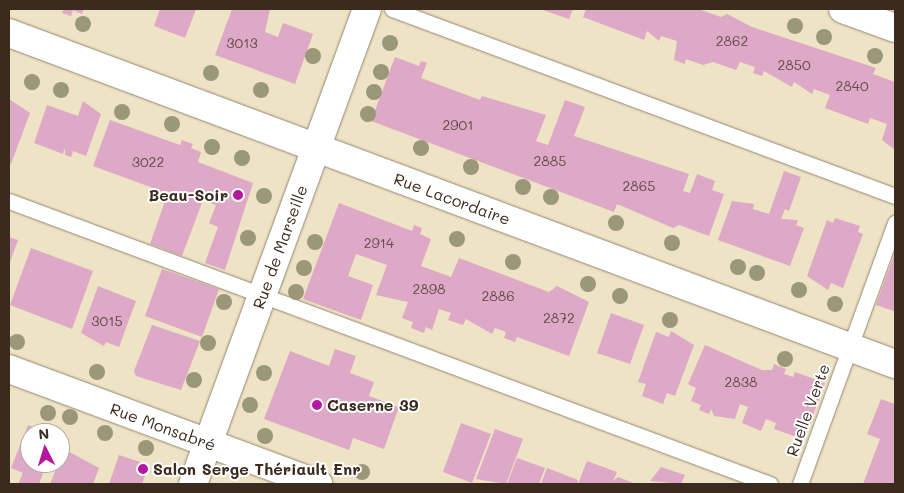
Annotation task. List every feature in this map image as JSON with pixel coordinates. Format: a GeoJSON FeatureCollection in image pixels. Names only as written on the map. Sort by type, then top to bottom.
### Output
{"type":"FeatureCollection","features":[{"type":"Feature","properties":{"kind":"street","name":"Rue de Marseille"},"geometry":{"type":"LineString","coordinates":[[193,484],[368,9]]}},
{"type":"Feature","properties":{"kind":"street"},"geometry":{"type":"LineString","coordinates":[[843,9],[895,28]]}},
{"type":"Feature","properties":{"kind":"street","name":"Rue Lacordaire"},"geometry":{"type":"LineString","coordinates":[[9,33],[895,364]]}},
{"type":"Feature","properties":{"kind":"street","name":"Rue Monsabré"},"geometry":{"type":"LineString","coordinates":[[9,369],[318,484]]}},
{"type":"Feature","properties":{"kind":"lane"},"geometry":{"type":"LineString","coordinates":[[392,9],[895,196]]}},
{"type":"Feature","properties":{"kind":"lane"},"geometry":{"type":"LineString","coordinates":[[9,201],[770,484]]}},
{"type":"Feature","properties":{"kind":"lane","name":"Ruelle Verte"},"geometry":{"type":"LineString","coordinates":[[800,484],[895,223]]}},
{"type":"Feature","properties":{"kind":"building"},"geometry":{"type":"Polygon","coordinates":[[[64,9],[84,9],[82,14],[73,10],[71,16],[62,13],[64,9]]]}},
{"type":"Feature","properties":{"kind":"building"},"geometry":{"type":"Polygon","coordinates":[[[160,9],[196,9],[185,38],[154,26],[160,9]]]}},
{"type":"Feature","properties":{"kind":"building"},"geometry":{"type":"Polygon","coordinates":[[[232,9],[270,9],[265,32],[278,37],[283,23],[313,34],[295,84],[215,55],[232,9]]]}},
{"type":"Feature","properties":{"kind":"building"},"geometry":{"type":"Polygon","coordinates":[[[540,9],[573,9],[569,19],[540,9]]]}},
{"type":"Feature","properties":{"kind":"building"},"geometry":{"type":"Polygon","coordinates":[[[586,9],[698,9],[721,17],[727,14],[752,27],[876,68],[873,74],[895,82],[895,150],[882,140],[887,124],[870,118],[868,124],[825,108],[830,95],[814,89],[812,94],[794,82],[792,87],[764,71],[762,76],[753,73],[755,67],[740,62],[736,70],[713,62],[703,65],[686,59],[685,64],[674,60],[677,41],[661,36],[659,41],[647,31],[644,40],[583,17],[586,9]]]}},
{"type":"Feature","properties":{"kind":"building"},"geometry":{"type":"Polygon","coordinates":[[[395,57],[419,66],[421,61],[427,63],[421,78],[480,100],[482,96],[546,115],[536,141],[548,145],[565,100],[585,107],[574,136],[689,174],[683,191],[690,193],[697,174],[715,181],[712,190],[724,194],[709,236],[679,225],[673,228],[617,204],[614,212],[371,121],[395,57]]]}},
{"type":"Feature","properties":{"kind":"building"},"geometry":{"type":"Polygon","coordinates":[[[9,99],[30,113],[11,164],[9,163],[9,99]]]}},
{"type":"Feature","properties":{"kind":"building"},"geometry":{"type":"Polygon","coordinates":[[[83,101],[101,114],[86,156],[73,151],[71,157],[65,155],[65,148],[63,154],[34,143],[47,105],[78,116],[83,101]]]}},
{"type":"Feature","properties":{"kind":"building"},"geometry":{"type":"Polygon","coordinates":[[[110,120],[180,145],[182,140],[193,144],[191,148],[201,152],[198,162],[253,183],[225,270],[205,263],[218,227],[209,223],[216,205],[203,200],[182,256],[150,244],[165,201],[151,193],[153,188],[93,166],[110,120]]]}},
{"type":"Feature","properties":{"kind":"building"},"geometry":{"type":"Polygon","coordinates":[[[784,171],[801,177],[789,211],[785,209],[781,219],[798,220],[796,225],[804,228],[790,266],[718,240],[732,201],[754,204],[753,209],[769,214],[784,171]]]}},
{"type":"Feature","properties":{"kind":"building"},"geometry":{"type":"Polygon","coordinates":[[[339,203],[412,231],[414,225],[422,228],[420,234],[431,239],[421,266],[451,277],[459,258],[549,292],[557,286],[589,302],[569,356],[517,337],[515,342],[504,338],[506,332],[495,328],[492,334],[466,319],[463,325],[448,320],[451,313],[439,309],[432,330],[426,327],[424,333],[411,328],[413,322],[402,318],[408,302],[376,295],[387,265],[356,254],[348,276],[373,285],[361,320],[303,299],[339,203]]]}},
{"type":"Feature","properties":{"kind":"building"},"geometry":{"type":"Polygon","coordinates":[[[835,218],[860,226],[858,232],[863,234],[843,288],[831,283],[828,290],[807,276],[827,220],[833,223],[835,218]]]}},
{"type":"Feature","properties":{"kind":"building"},"geometry":{"type":"Polygon","coordinates":[[[9,237],[18,240],[9,265],[9,237]]]}},
{"type":"Feature","properties":{"kind":"building"},"geometry":{"type":"Polygon","coordinates":[[[31,248],[93,271],[72,329],[10,305],[31,248]]]}},
{"type":"Feature","properties":{"kind":"building"},"geometry":{"type":"Polygon","coordinates":[[[895,253],[895,306],[894,311],[876,305],[895,253]]]}},
{"type":"Feature","properties":{"kind":"building"},"geometry":{"type":"Polygon","coordinates":[[[162,269],[219,289],[202,337],[145,316],[162,269]]]}},
{"type":"Feature","properties":{"kind":"building"},"geometry":{"type":"Polygon","coordinates":[[[98,286],[136,301],[119,347],[106,342],[104,346],[81,333],[98,286]]]}},
{"type":"Feature","properties":{"kind":"building"},"geometry":{"type":"Polygon","coordinates":[[[611,313],[644,325],[630,364],[597,353],[611,313]]]}},
{"type":"Feature","properties":{"kind":"building"},"geometry":{"type":"Polygon","coordinates":[[[152,325],[200,341],[181,390],[136,376],[134,371],[152,325]]]}},
{"type":"Feature","properties":{"kind":"building"},"geometry":{"type":"Polygon","coordinates":[[[671,331],[694,345],[675,396],[667,393],[663,404],[642,396],[646,384],[638,382],[656,332],[669,337],[671,331]]]}},
{"type":"Feature","properties":{"kind":"building"},"geometry":{"type":"Polygon","coordinates":[[[705,345],[762,370],[772,370],[774,364],[786,369],[784,374],[793,377],[795,372],[825,383],[807,432],[794,436],[774,429],[776,423],[766,419],[761,431],[742,423],[748,407],[740,404],[735,419],[714,416],[711,409],[709,414],[699,410],[701,405],[691,401],[696,388],[688,384],[705,345]]]}},
{"type":"Feature","properties":{"kind":"building"},"geometry":{"type":"Polygon","coordinates":[[[335,349],[356,356],[350,373],[374,382],[369,396],[399,407],[384,449],[353,438],[349,450],[264,419],[290,351],[329,366],[335,349]]]}},
{"type":"Feature","properties":{"kind":"building"},"geometry":{"type":"Polygon","coordinates":[[[881,399],[895,404],[895,484],[863,484],[880,439],[867,434],[881,399]]]}},
{"type":"Feature","properties":{"kind":"building"},"geometry":{"type":"Polygon","coordinates":[[[461,423],[491,434],[472,483],[443,472],[461,423]]]}},
{"type":"Feature","properties":{"kind":"building"},"geometry":{"type":"Polygon","coordinates":[[[495,429],[523,439],[506,484],[476,479],[495,429]]]}},
{"type":"Feature","properties":{"kind":"building"},"geometry":{"type":"Polygon","coordinates":[[[20,445],[20,472],[11,468],[20,445]]]}},
{"type":"Feature","properties":{"kind":"building"},"geometry":{"type":"Polygon","coordinates":[[[70,452],[99,468],[93,484],[50,484],[54,473],[70,473],[70,452]]]}},
{"type":"Feature","properties":{"kind":"building"},"geometry":{"type":"Polygon","coordinates":[[[119,455],[149,465],[142,484],[109,484],[119,455]]]}},
{"type":"Feature","properties":{"kind":"building"},"geometry":{"type":"Polygon","coordinates":[[[517,458],[545,468],[539,484],[507,484],[517,458]]]}},
{"type":"Feature","properties":{"kind":"building"},"geometry":{"type":"Polygon","coordinates":[[[587,461],[617,472],[613,481],[618,477],[636,484],[578,484],[587,461]]]}},
{"type":"Feature","properties":{"kind":"building"},"geometry":{"type":"Polygon","coordinates":[[[661,467],[685,475],[681,484],[650,481],[661,467]]]}},
{"type":"Feature","properties":{"kind":"building"},"geometry":{"type":"Polygon","coordinates":[[[547,468],[578,480],[577,484],[541,484],[547,468]]]}},
{"type":"Feature","properties":{"kind":"building"},"geometry":{"type":"Polygon","coordinates":[[[23,473],[43,473],[39,484],[18,484],[23,473]]]}},
{"type":"Feature","properties":{"kind":"place","name":"Beau-Soir"},"geometry":{"type":"Point","coordinates":[238,195]}},
{"type":"Feature","properties":{"kind":"place","name":"Caserne 39"},"geometry":{"type":"Point","coordinates":[317,405]}},
{"type":"Feature","properties":{"kind":"place","name":"Salon Serge Thériault Enr"},"geometry":{"type":"Point","coordinates":[143,469]}}]}
